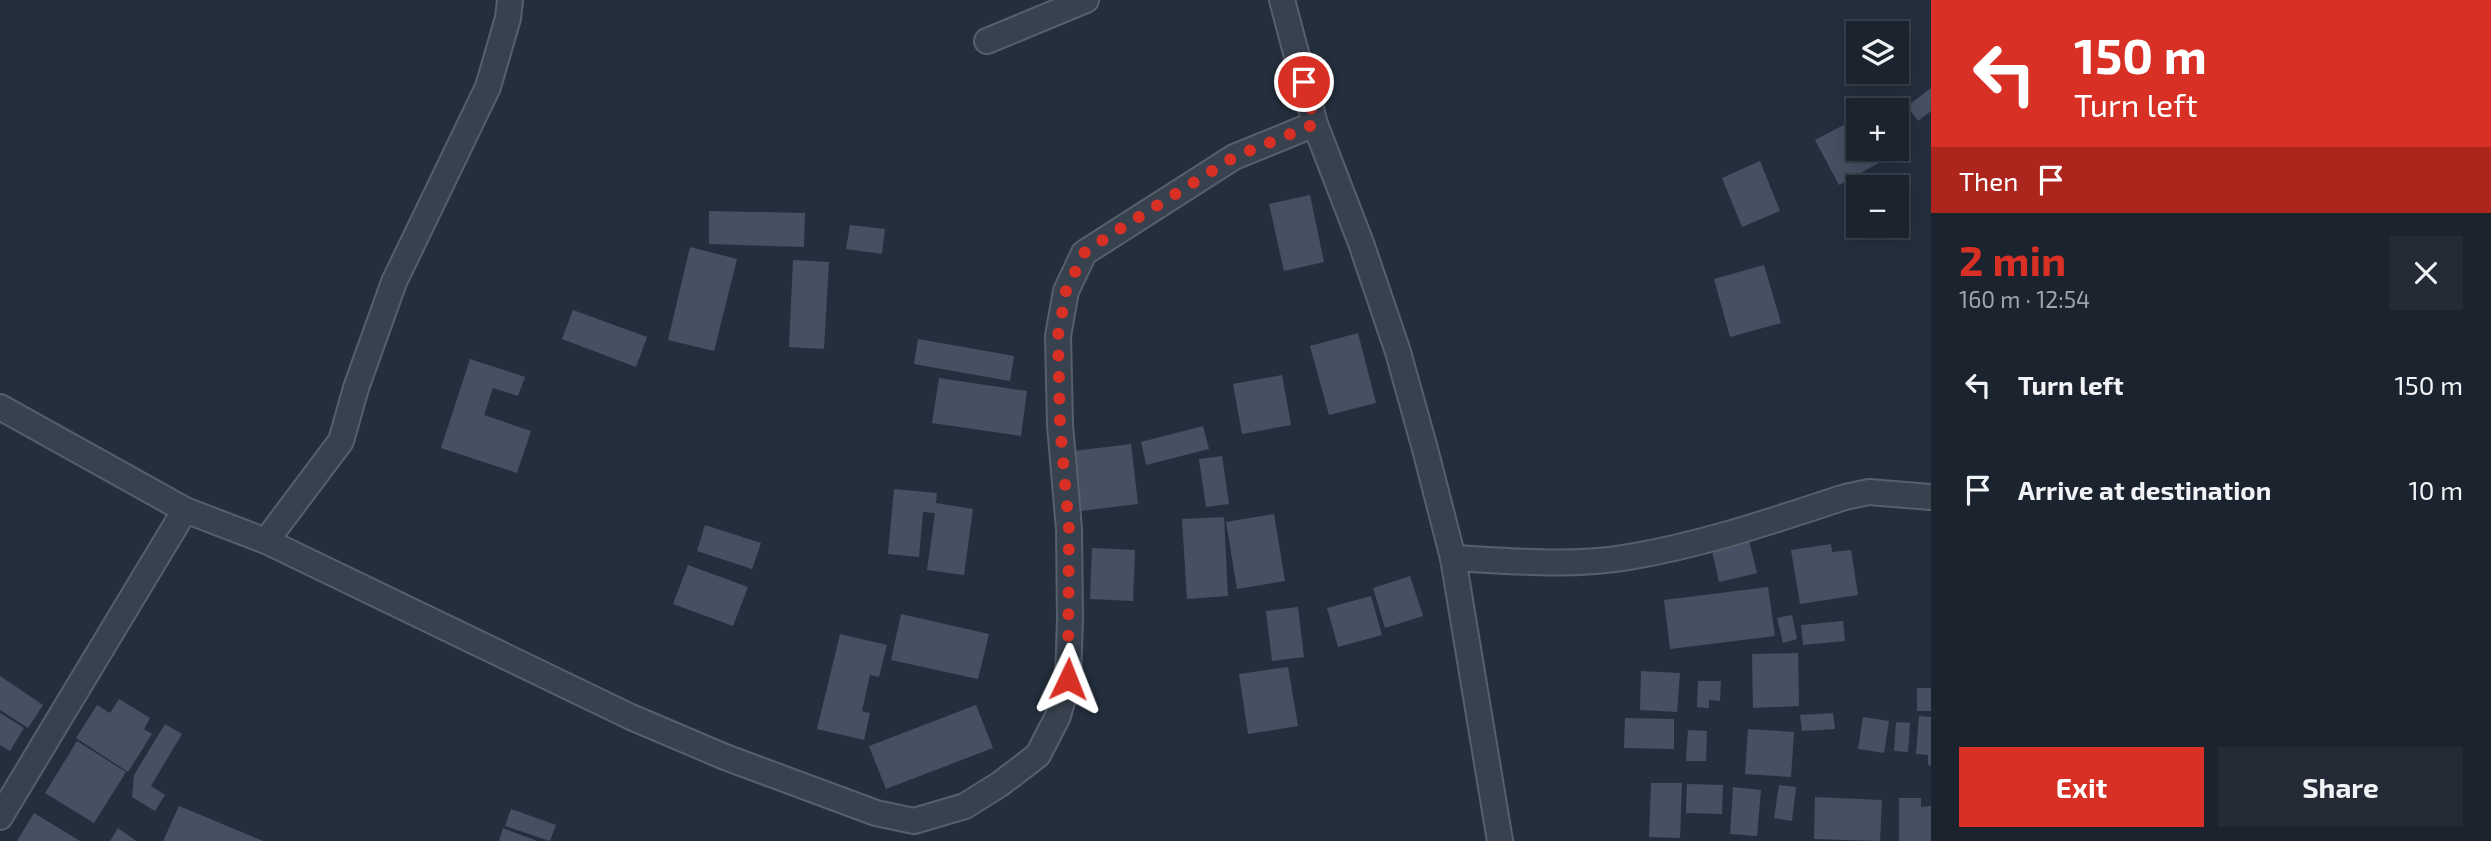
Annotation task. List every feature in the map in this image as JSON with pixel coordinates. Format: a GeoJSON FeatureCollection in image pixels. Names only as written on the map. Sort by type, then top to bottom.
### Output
{"type":"FeatureCollection","features":[{"type":"Feature","properties":{"kind":"street"},"geometry":{"type":"LineString","coordinates":[[266,541],[341,441],[356,388],[394,282],[488,87],[508,18],[510,0]]}},
{"type":"Feature","properties":{"kind":"street"},"geometry":{"type":"LineString","coordinates":[[987,41],[1086,0]]}},
{"type":"Feature","properties":{"kind":"street"},"geometry":{"type":"LineString","coordinates":[[1282,0],[1315,124],[1398,352],[1453,558],[1500,841]]}},
{"type":"Feature","properties":{"kind":"street"},"geometry":{"type":"LineString","coordinates":[[0,407],[185,510],[266,541],[397,602],[564,686],[725,757],[876,813],[914,821],[965,806],[1000,784],[1038,755],[1058,716],[1068,679],[1069,529],[1060,425],[1058,336],[1066,291],[1084,253],[1234,157],[1315,124]]}},
{"type":"Feature","properties":{"kind":"street"},"geometry":{"type":"LineString","coordinates":[[1453,558],[1575,562],[1629,558],[1869,492],[1931,497]]}},
{"type":"Feature","properties":{"kind":"street"},"geometry":{"type":"LineString","coordinates":[[0,817],[185,510]]}},
{"type":"Feature","properties":{"kind":"building"},"geometry":{"type":"Polygon","coordinates":[[[1931,88],[1931,111],[1918,121],[1909,104],[1931,88]]]}},
{"type":"Feature","properties":{"kind":"building"},"geometry":{"type":"Polygon","coordinates":[[[1846,124],[1846,161],[1879,163],[1857,175],[1846,175],[1846,181],[1839,185],[1815,140],[1846,124]]]}},
{"type":"Feature","properties":{"kind":"building"},"geometry":{"type":"Polygon","coordinates":[[[1760,161],[1780,211],[1742,227],[1722,178],[1760,161]]]}},
{"type":"Feature","properties":{"kind":"building"},"geometry":{"type":"Polygon","coordinates":[[[1310,195],[1324,262],[1284,271],[1269,204],[1310,195]]]}},
{"type":"Feature","properties":{"kind":"building"},"geometry":{"type":"Polygon","coordinates":[[[709,211],[805,213],[804,247],[709,244],[709,211]]]}},
{"type":"Feature","properties":{"kind":"building"},"geometry":{"type":"Polygon","coordinates":[[[850,225],[885,229],[882,254],[846,249],[850,225]]]}},
{"type":"Feature","properties":{"kind":"building"},"geometry":{"type":"Polygon","coordinates":[[[690,247],[737,259],[714,351],[668,340],[690,247]]]}},
{"type":"Feature","properties":{"kind":"building"},"geometry":{"type":"Polygon","coordinates":[[[793,260],[829,262],[824,349],[789,347],[793,260]]]}},
{"type":"Feature","properties":{"kind":"building"},"geometry":{"type":"Polygon","coordinates":[[[1764,265],[1781,323],[1730,337],[1714,279],[1764,265]]]}},
{"type":"Feature","properties":{"kind":"building"},"geometry":{"type":"Polygon","coordinates":[[[573,310],[647,337],[636,367],[562,339],[573,310]]]}},
{"type":"Feature","properties":{"kind":"building"},"geometry":{"type":"Polygon","coordinates":[[[1358,333],[1376,403],[1329,415],[1310,346],[1358,333]]]}},
{"type":"Feature","properties":{"kind":"building"},"geometry":{"type":"Polygon","coordinates":[[[918,339],[1014,356],[1010,381],[914,364],[918,339]]]}},
{"type":"Feature","properties":{"kind":"building"},"geometry":{"type":"Polygon","coordinates":[[[470,359],[525,377],[518,396],[493,388],[484,415],[531,431],[517,473],[441,448],[470,359]]]}},
{"type":"Feature","properties":{"kind":"building"},"geometry":{"type":"Polygon","coordinates":[[[1282,375],[1291,425],[1242,434],[1233,384],[1282,375]]]}},
{"type":"Feature","properties":{"kind":"building"},"geometry":{"type":"Polygon","coordinates":[[[939,378],[1027,391],[1021,436],[932,423],[939,378]]]}},
{"type":"Feature","properties":{"kind":"building"},"geometry":{"type":"Polygon","coordinates":[[[1203,426],[1209,449],[1146,465],[1141,442],[1203,426]]]}},
{"type":"Feature","properties":{"kind":"building"},"geometry":{"type":"Polygon","coordinates":[[[1131,444],[1138,504],[1081,511],[1074,451],[1131,444]]]}},
{"type":"Feature","properties":{"kind":"building"},"geometry":{"type":"Polygon","coordinates":[[[1222,456],[1229,504],[1206,507],[1199,459],[1222,456]]]}},
{"type":"Feature","properties":{"kind":"building"},"geometry":{"type":"Polygon","coordinates":[[[894,489],[937,493],[936,503],[973,509],[964,575],[927,570],[935,513],[923,512],[919,557],[888,554],[894,489]]]}},
{"type":"Feature","properties":{"kind":"building"},"geometry":{"type":"Polygon","coordinates":[[[1274,514],[1285,581],[1237,589],[1226,522],[1274,514]]]}},
{"type":"Feature","properties":{"kind":"building"},"geometry":{"type":"Polygon","coordinates":[[[1224,517],[1228,596],[1187,599],[1182,519],[1224,517]]]}},
{"type":"Feature","properties":{"kind":"building"},"geometry":{"type":"Polygon","coordinates":[[[705,525],[761,543],[752,569],[697,551],[705,525]]]}},
{"type":"Feature","properties":{"kind":"building"},"geometry":{"type":"Polygon","coordinates":[[[1747,532],[1757,573],[1719,582],[1710,542],[1747,532]]]}},
{"type":"Feature","properties":{"kind":"building"},"geometry":{"type":"Polygon","coordinates":[[[1831,544],[1832,552],[1851,550],[1858,595],[1800,604],[1791,550],[1831,544]]]}},
{"type":"Feature","properties":{"kind":"building"},"geometry":{"type":"Polygon","coordinates":[[[1092,548],[1135,550],[1133,601],[1090,599],[1092,548]]]}},
{"type":"Feature","properties":{"kind":"building"},"geometry":{"type":"Polygon","coordinates":[[[688,565],[748,587],[733,626],[673,604],[688,565]]]}},
{"type":"Feature","properties":{"kind":"building"},"geometry":{"type":"Polygon","coordinates":[[[1410,576],[1423,616],[1385,628],[1373,588],[1410,576]]]}},
{"type":"Feature","properties":{"kind":"building"},"geometry":{"type":"Polygon","coordinates":[[[1768,587],[1775,636],[1670,649],[1664,600],[1768,587]]]}},
{"type":"Feature","properties":{"kind":"building"},"geometry":{"type":"Polygon","coordinates":[[[1371,596],[1382,635],[1338,647],[1327,608],[1371,596]]]}},
{"type":"Feature","properties":{"kind":"building"},"geometry":{"type":"Polygon","coordinates":[[[1298,607],[1304,657],[1272,661],[1266,611],[1298,607]]]}},
{"type":"Feature","properties":{"kind":"building"},"geometry":{"type":"Polygon","coordinates":[[[901,614],[989,634],[978,679],[891,660],[901,614]]]}},
{"type":"Feature","properties":{"kind":"building"},"geometry":{"type":"Polygon","coordinates":[[[1792,615],[1797,639],[1783,643],[1777,618],[1792,615]]]}},
{"type":"Feature","properties":{"kind":"building"},"geometry":{"type":"Polygon","coordinates":[[[1843,621],[1845,641],[1803,645],[1801,625],[1843,621]]]}},
{"type":"Feature","properties":{"kind":"building"},"geometry":{"type":"Polygon","coordinates":[[[840,634],[887,645],[879,677],[870,675],[862,711],[870,713],[864,740],[817,729],[840,634]]]}},
{"type":"Feature","properties":{"kind":"building"},"geometry":{"type":"Polygon","coordinates":[[[1798,653],[1799,706],[1753,708],[1752,654],[1798,653]]]}},
{"type":"Feature","properties":{"kind":"building"},"geometry":{"type":"Polygon","coordinates":[[[1288,667],[1298,726],[1248,734],[1239,674],[1288,667]]]}},
{"type":"Feature","properties":{"kind":"building"},"geometry":{"type":"Polygon","coordinates":[[[1641,671],[1680,673],[1677,712],[1640,710],[1641,671]]]}},
{"type":"Feature","properties":{"kind":"building"},"geometry":{"type":"Polygon","coordinates":[[[0,676],[43,705],[28,728],[0,710],[0,676]]]}},
{"type":"Feature","properties":{"kind":"building"},"geometry":{"type":"Polygon","coordinates":[[[1698,681],[1721,681],[1720,701],[1709,700],[1709,708],[1697,707],[1698,681]]]}},
{"type":"Feature","properties":{"kind":"building"},"geometry":{"type":"Polygon","coordinates":[[[1917,688],[1931,688],[1931,711],[1917,711],[1917,688]]]}},
{"type":"Feature","properties":{"kind":"building"},"geometry":{"type":"Polygon","coordinates":[[[119,699],[150,718],[144,729],[152,734],[128,772],[76,738],[97,705],[110,713],[119,699]]]}},
{"type":"Feature","properties":{"kind":"building"},"geometry":{"type":"Polygon","coordinates":[[[976,705],[993,748],[886,789],[869,746],[976,705]]]}},
{"type":"Feature","properties":{"kind":"building"},"geometry":{"type":"Polygon","coordinates":[[[0,713],[24,728],[10,751],[0,745],[0,713]]]}},
{"type":"Feature","properties":{"kind":"building"},"geometry":{"type":"Polygon","coordinates":[[[1833,713],[1835,729],[1802,731],[1800,715],[1833,713]]]}},
{"type":"Feature","properties":{"kind":"building"},"geometry":{"type":"Polygon","coordinates":[[[1919,716],[1931,717],[1931,766],[1928,765],[1928,755],[1916,754],[1919,716]]]}},
{"type":"Feature","properties":{"kind":"building"},"geometry":{"type":"Polygon","coordinates":[[[1863,717],[1889,721],[1884,753],[1858,749],[1863,717]]]}},
{"type":"Feature","properties":{"kind":"building"},"geometry":{"type":"Polygon","coordinates":[[[1625,718],[1674,719],[1674,749],[1624,748],[1625,718]]]}},
{"type":"Feature","properties":{"kind":"building"},"geometry":{"type":"Polygon","coordinates":[[[1896,722],[1910,723],[1908,752],[1894,751],[1896,722]]]}},
{"type":"Feature","properties":{"kind":"building"},"geometry":{"type":"Polygon","coordinates":[[[165,724],[182,734],[151,786],[165,795],[155,811],[132,797],[134,775],[165,724]]]}},
{"type":"Feature","properties":{"kind":"building"},"geometry":{"type":"Polygon","coordinates":[[[1748,729],[1794,732],[1791,777],[1745,774],[1748,729]]]}},
{"type":"Feature","properties":{"kind":"building"},"geometry":{"type":"Polygon","coordinates":[[[1688,730],[1707,731],[1706,761],[1686,761],[1688,730]]]}},
{"type":"Feature","properties":{"kind":"building"},"geometry":{"type":"Polygon","coordinates":[[[77,741],[126,772],[94,823],[45,793],[77,741]]]}},
{"type":"Feature","properties":{"kind":"building"},"geometry":{"type":"Polygon","coordinates":[[[1651,783],[1682,783],[1680,838],[1649,837],[1651,783]]]}},
{"type":"Feature","properties":{"kind":"building"},"geometry":{"type":"Polygon","coordinates":[[[1687,784],[1723,785],[1722,814],[1686,813],[1687,784]]]}},
{"type":"Feature","properties":{"kind":"building"},"geometry":{"type":"Polygon","coordinates":[[[1779,785],[1796,787],[1792,821],[1774,818],[1779,785]]]}},
{"type":"Feature","properties":{"kind":"building"},"geometry":{"type":"Polygon","coordinates":[[[1733,787],[1761,790],[1757,836],[1730,834],[1733,787]]]}},
{"type":"Feature","properties":{"kind":"building"},"geometry":{"type":"Polygon","coordinates":[[[1815,797],[1882,800],[1880,841],[1814,839],[1815,797]]]}},
{"type":"Feature","properties":{"kind":"building"},"geometry":{"type":"Polygon","coordinates":[[[1899,798],[1921,798],[1921,807],[1931,806],[1931,841],[1899,841],[1899,798]]]}},
{"type":"Feature","properties":{"kind":"building"},"geometry":{"type":"Polygon","coordinates":[[[179,806],[263,841],[163,841],[179,806]]]}},
{"type":"Feature","properties":{"kind":"building"},"geometry":{"type":"Polygon","coordinates":[[[511,809],[556,825],[550,841],[505,826],[511,809]]]}},
{"type":"Feature","properties":{"kind":"building"},"geometry":{"type":"Polygon","coordinates":[[[34,813],[80,841],[17,841],[34,813]]]}},
{"type":"Feature","properties":{"kind":"building"},"geometry":{"type":"Polygon","coordinates":[[[118,828],[136,841],[110,841],[118,828]]]}},
{"type":"Feature","properties":{"kind":"building"},"geometry":{"type":"Polygon","coordinates":[[[503,828],[537,841],[499,841],[503,828]]]}},
{"type":"Feature","properties":{"kind":"route"},"geometry":{"type":"LineString","coordinates":[[1068,679],[1069,529],[1060,425],[1058,336],[1066,291],[1084,253],[1110,235],[1234,157],[1315,124],[1304,82]]}}]}
